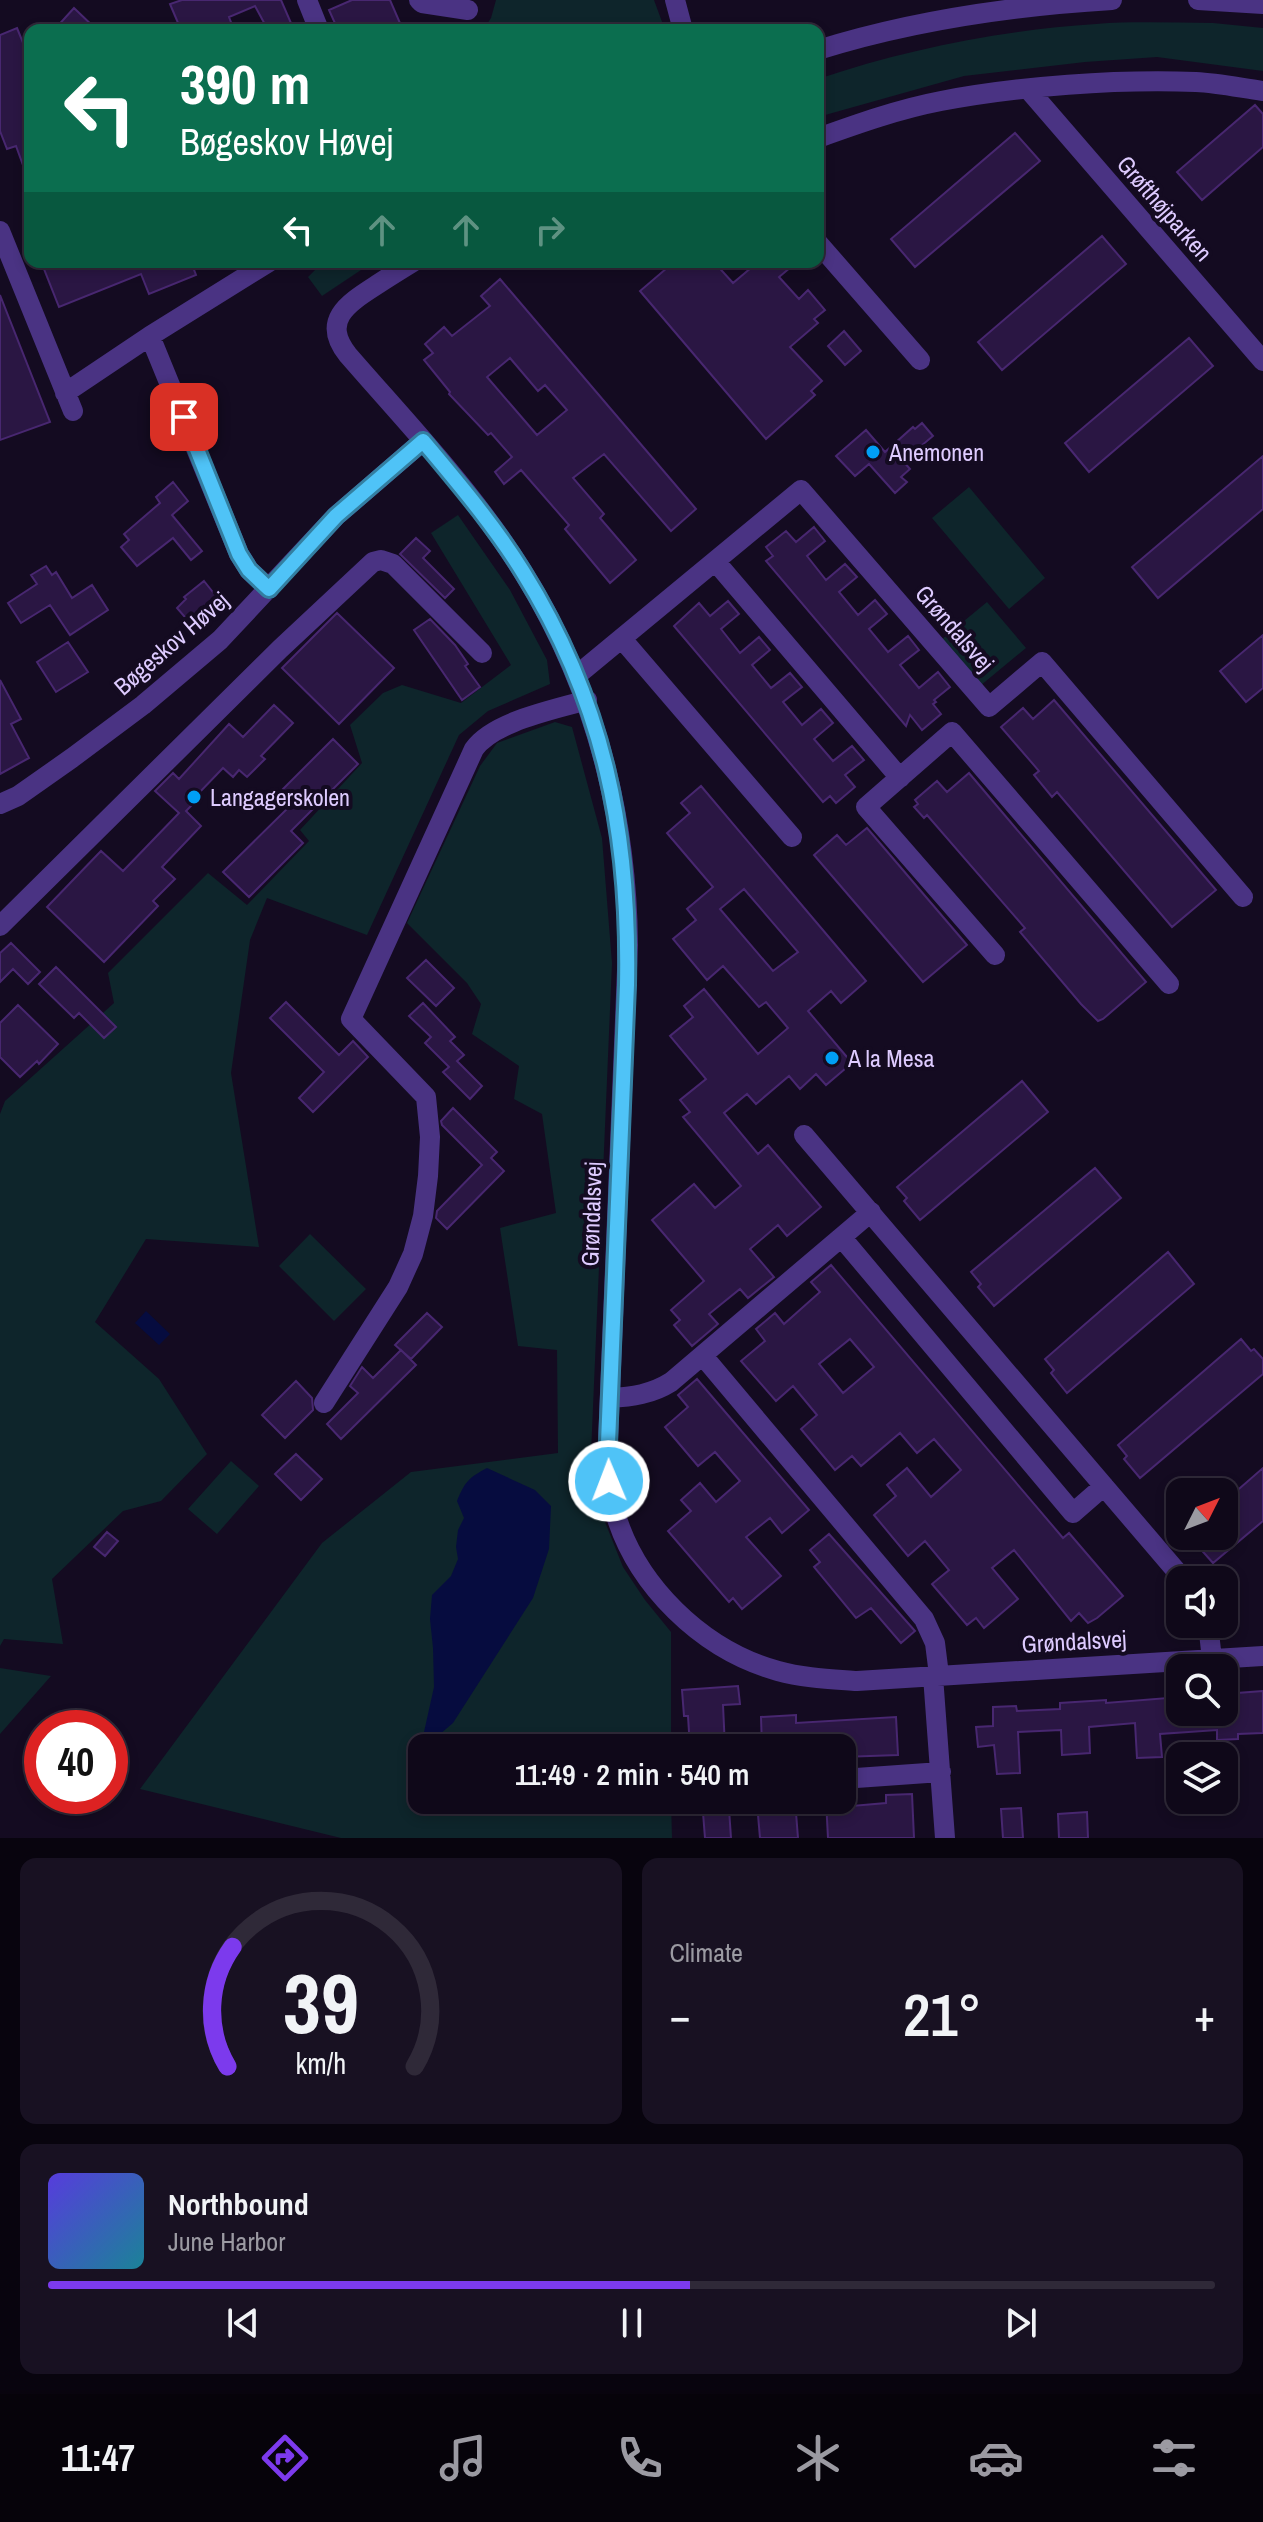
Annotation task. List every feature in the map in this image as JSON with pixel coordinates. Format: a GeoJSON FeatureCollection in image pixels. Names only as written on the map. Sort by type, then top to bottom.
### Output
{"type":"FeatureCollection","features":[{"type":"Feature","properties":{"kind":"street"},"geometry":{"type":"LineString","coordinates":[[307,0],[317,24]]}},
{"type":"Feature","properties":{"kind":"street"},"geometry":{"type":"LineString","coordinates":[[419,0],[468,10]]}},
{"type":"Feature","properties":{"kind":"street"},"geometry":{"type":"LineString","coordinates":[[675,0],[681,24]]}},
{"type":"Feature","properties":{"kind":"street"},"geometry":{"type":"LineString","coordinates":[[824,48],[909,26],[984,12],[1022,6],[1112,0]]}},
{"type":"Feature","properties":{"kind":"street"},"geometry":{"type":"LineString","coordinates":[[1198,0],[1263,4]]}},
{"type":"Feature","properties":{"kind":"street"},"geometry":{"type":"LineString","coordinates":[[824,136],[939,101],[1028,89],[1198,82],[1263,91]]}},
{"type":"Feature","properties":{"kind":"street","name":"Grøfthøjparken"},"geometry":{"type":"LineString","coordinates":[[1028,89],[1263,361]]}},
{"type":"Feature","properties":{"kind":"street"},"geometry":{"type":"LineString","coordinates":[[0,231],[8,278],[69,402],[150,336],[259,268]]}},
{"type":"Feature","properties":{"kind":"street"},"geometry":{"type":"LineString","coordinates":[[824,250],[920,360]]}},
{"type":"Feature","properties":{"kind":"street"},"geometry":{"type":"LineString","coordinates":[[404,268],[346,305],[337,323],[337,333],[342,348],[423,441]]}},
{"type":"Feature","properties":{"kind":"street"},"geometry":{"type":"LineString","coordinates":[[150,336],[239,554],[249,570],[269,589]]}},
{"type":"Feature","properties":{"kind":"street","name":"Bøgeskov Høvej"},"geometry":{"type":"LineString","coordinates":[[0,804],[18,796],[143,705],[220,640],[336,516],[423,441]]}},
{"type":"Feature","properties":{"kind":"street","name":"Grøndalsvej"},"geometry":{"type":"LineString","coordinates":[[423,441],[478,507],[523,572],[550,619],[587,700],[610,780],[628,907],[607,1467],[614,1509],[630,1549],[642,1569],[688,1623],[731,1652],[774,1670],[793,1674],[857,1681],[1166,1662]]}},
{"type":"Feature","properties":{"kind":"street","name":"Grøndalsvej"},"geometry":{"type":"LineString","coordinates":[[576,676],[801,490],[989,707],[1042,662],[1243,897]]}},
{"type":"Feature","properties":{"kind":"street"},"geometry":{"type":"LineString","coordinates":[[3,914],[373,562],[381,560],[393,564],[482,653]]}},
{"type":"Feature","properties":{"kind":"street"},"geometry":{"type":"LineString","coordinates":[[715,561],[900,778]]}},
{"type":"Feature","properties":{"kind":"street"},"geometry":{"type":"LineString","coordinates":[[622,639],[792,837]]}},
{"type":"Feature","properties":{"kind":"street"},"geometry":{"type":"LineString","coordinates":[[324,1403],[398,1287],[413,1254],[423,1216],[428,1176],[430,1137],[426,1097],[351,1019],[480,740],[497,729],[587,700]]}},
{"type":"Feature","properties":{"kind":"street"},"geometry":{"type":"LineString","coordinates":[[995,955],[866,807],[952,732],[1169,984]]}},
{"type":"Feature","properties":{"kind":"street"},"geometry":{"type":"LineString","coordinates":[[804,1135],[1172,1566]]}},
{"type":"Feature","properties":{"kind":"street"},"geometry":{"type":"LineString","coordinates":[[610,1398],[658,1390],[703,1356],[871,1212]]}},
{"type":"Feature","properties":{"kind":"street"},"geometry":{"type":"LineString","coordinates":[[842,1238],[1073,1513],[1104,1486]]}},
{"type":"Feature","properties":{"kind":"street"},"geometry":{"type":"LineString","coordinates":[[703,1356],[924,1619],[935,1643],[945,1838]]}},
{"type":"Feature","properties":{"kind":"street","name":"Grøndalsvej"},"geometry":{"type":"LineString","coordinates":[[1238,1657],[1263,1656]]}},
{"type":"Feature","properties":{"kind":"street"},"geometry":{"type":"LineString","coordinates":[[856,1778],[941,1772]]}},
{"type":"Feature","properties":{"kind":"green space"},"geometry":{"type":"Polygon","coordinates":[[[496,0],[654,0],[663,24],[487,24],[496,0]]]}},
{"type":"Feature","properties":{"kind":"green space"},"geometry":{"type":"Polygon","coordinates":[[[1125,23],[1213,23],[1263,28],[1263,71],[1157,57],[1085,62],[964,76],[824,115],[824,77],[852,68],[991,36],[1125,23]]]}},
{"type":"Feature","properties":{"kind":"green space"},"geometry":{"type":"Polygon","coordinates":[[[317,268],[364,268],[322,296],[308,277],[317,268]]]}},
{"type":"Feature","properties":{"kind":"green space"},"geometry":{"type":"Polygon","coordinates":[[[969,487],[1045,578],[1009,609],[932,518],[969,487]]]}},
{"type":"Feature","properties":{"kind":"green space"},"geometry":{"type":"Polygon","coordinates":[[[458,515],[510,590],[547,660],[550,684],[488,711],[459,735],[367,935],[267,898],[250,940],[231,1073],[259,1247],[146,1239],[95,1322],[159,1379],[207,1454],[161,1501],[123,1511],[52,1579],[63,1644],[4,1639],[0,1646],[0,1114],[5,1101],[114,1003],[108,973],[208,873],[247,905],[309,841],[300,830],[362,763],[350,725],[383,693],[402,685],[461,703],[511,665],[431,533],[458,515]]]}},
{"type":"Feature","properties":{"kind":"green space"},"geometry":{"type":"Polygon","coordinates":[[[987,602],[1026,648],[980,686],[941,640],[987,602]]]}},
{"type":"Feature","properties":{"kind":"green space"},"geometry":{"type":"Polygon","coordinates":[[[555,722],[572,727],[602,838],[612,963],[591,1454],[601,1512],[623,1567],[671,1632],[671,1734],[408,1734],[408,1814],[671,1814],[672,1838],[341,1838],[140,1789],[322,1543],[411,1472],[558,1453],[557,1350],[518,1346],[500,1228],[556,1213],[542,1114],[514,1099],[519,1066],[472,1034],[481,1004],[467,983],[407,923],[480,766],[497,743],[555,722]]]}},
{"type":"Feature","properties":{"kind":"green space"},"geometry":{"type":"Polygon","coordinates":[[[310,1234],[366,1289],[334,1321],[279,1266],[310,1234]]]}},
{"type":"Feature","properties":{"kind":"green space"},"geometry":{"type":"Polygon","coordinates":[[[231,1461],[259,1486],[217,1534],[188,1509],[231,1461]]]}},
{"type":"Feature","properties":{"kind":"green space"},"geometry":{"type":"Polygon","coordinates":[[[0,1668],[51,1676],[0,1734],[0,1668]]]}},
{"type":"Feature","properties":{"kind":"shaded area"},"geometry":{"type":"Polygon","coordinates":[[[146,1311],[170,1334],[159,1345],[135,1323],[146,1311]]]}},
{"type":"Feature","properties":{"kind":"shaded area"},"geometry":{"type":"Polygon","coordinates":[[[487,1468],[535,1490],[551,1506],[549,1549],[533,1598],[453,1723],[440,1734],[426,1734],[424,1732],[434,1687],[430,1619],[432,1595],[451,1576],[458,1559],[458,1530],[464,1518],[457,1501],[462,1489],[487,1468]]]}},
{"type":"Feature","properties":{"kind":"building"},"geometry":{"type":"Polygon","coordinates":[[[182,0],[281,0],[291,24],[265,24],[255,6],[229,17],[232,24],[178,24],[170,4],[182,0]]]}},
{"type":"Feature","properties":{"kind":"building"},"geometry":{"type":"Polygon","coordinates":[[[352,0],[390,0],[400,24],[335,24],[329,10],[352,0]]]}},
{"type":"Feature","properties":{"kind":"building"},"geometry":{"type":"Polygon","coordinates":[[[74,8],[91,24],[59,24],[74,8]]]}},
{"type":"Feature","properties":{"kind":"building"},"geometry":{"type":"Polygon","coordinates":[[[17,28],[24,45],[24,168],[16,146],[7,149],[0,131],[0,35],[17,28]]]}},
{"type":"Feature","properties":{"kind":"building"},"geometry":{"type":"Polygon","coordinates":[[[1255,105],[1263,114],[1263,147],[1202,200],[1177,172],[1255,105]]]}},
{"type":"Feature","properties":{"kind":"building"},"geometry":{"type":"Polygon","coordinates":[[[1015,133],[1040,161],[915,267],[891,239],[1015,133]]]}},
{"type":"Feature","properties":{"kind":"building"},"geometry":{"type":"Polygon","coordinates":[[[1102,236],[1126,264],[1002,370],[978,342],[1102,236]]]}},
{"type":"Feature","properties":{"kind":"building"},"geometry":{"type":"Polygon","coordinates":[[[193,268],[196,275],[149,294],[141,274],[59,307],[44,269],[193,268]]]}},
{"type":"Feature","properties":{"kind":"building"},"geometry":{"type":"Polygon","coordinates":[[[667,268],[719,268],[733,283],[751,268],[790,268],[779,277],[799,299],[808,290],[825,310],[814,319],[818,323],[790,347],[822,381],[811,391],[815,395],[766,439],[640,291],[667,268]]]}},
{"type":"Feature","properties":{"kind":"building"},"geometry":{"type":"Polygon","coordinates":[[[500,279],[696,509],[671,531],[604,454],[573,478],[604,514],[600,518],[636,560],[610,583],[565,529],[569,525],[521,470],[504,484],[495,472],[512,457],[449,394],[424,360],[433,353],[425,344],[444,327],[452,336],[490,306],[481,296],[500,279]],[[510,358],[487,377],[537,435],[567,410],[545,385],[538,391],[510,358]]]}},
{"type":"Feature","properties":{"kind":"building"},"geometry":{"type":"Polygon","coordinates":[[[0,295],[50,422],[0,440],[0,295]]]}},
{"type":"Feature","properties":{"kind":"building"},"geometry":{"type":"Polygon","coordinates":[[[844,331],[861,351],[845,365],[828,346],[844,331]]]}},
{"type":"Feature","properties":{"kind":"building"},"geometry":{"type":"Polygon","coordinates":[[[1189,338],[1213,366],[1089,472],[1065,443],[1189,338]]]}},
{"type":"Feature","properties":{"kind":"building"},"geometry":{"type":"Polygon","coordinates":[[[922,423],[933,436],[903,461],[910,469],[901,477],[907,482],[895,493],[869,464],[855,476],[836,456],[866,430],[885,452],[913,427],[915,429],[922,423]]]}},
{"type":"Feature","properties":{"kind":"building"},"geometry":{"type":"Polygon","coordinates":[[[1263,456],[1263,509],[1158,598],[1132,567],[1263,456]]]}},
{"type":"Feature","properties":{"kind":"building"},"geometry":{"type":"Polygon","coordinates":[[[173,482],[188,501],[172,515],[202,551],[191,560],[173,538],[137,566],[121,547],[129,540],[124,534],[160,503],[156,497],[173,482]]]}},
{"type":"Feature","properties":{"kind":"building"},"geometry":{"type":"Polygon","coordinates":[[[814,527],[825,541],[807,556],[826,580],[845,564],[857,577],[839,592],[858,615],[875,600],[887,614],[869,629],[888,652],[908,636],[919,650],[900,665],[919,688],[938,672],[950,687],[934,700],[936,702],[933,704],[941,714],[922,730],[910,715],[906,726],[766,561],[773,556],[766,547],[786,531],[796,542],[814,527]]]}},
{"type":"Feature","properties":{"kind":"building"},"geometry":{"type":"Polygon","coordinates":[[[416,538],[430,551],[423,558],[454,589],[445,598],[400,554],[416,538]]]}},
{"type":"Feature","properties":{"kind":"building"},"geometry":{"type":"Polygon","coordinates":[[[46,566],[52,575],[56,572],[72,598],[92,585],[108,610],[70,635],[50,605],[21,623],[8,603],[37,584],[31,575],[46,566]]]}},
{"type":"Feature","properties":{"kind":"building"},"geometry":{"type":"Polygon","coordinates":[[[204,581],[220,601],[190,623],[177,608],[186,599],[184,597],[204,581]]]}},
{"type":"Feature","properties":{"kind":"building"},"geometry":{"type":"Polygon","coordinates":[[[728,601],[739,614],[721,629],[740,653],[759,637],[770,650],[752,665],[771,688],[790,673],[802,687],[783,702],[802,725],[821,709],[833,723],[814,739],[833,761],[852,746],[864,760],[845,775],[855,787],[836,803],[830,796],[823,802],[674,626],[699,603],[710,616],[728,601]]]}},
{"type":"Feature","properties":{"kind":"building"},"geometry":{"type":"Polygon","coordinates":[[[337,613],[394,668],[339,724],[282,668],[337,613]]]}},
{"type":"Feature","properties":{"kind":"building"},"geometry":{"type":"Polygon","coordinates":[[[430,619],[455,645],[480,687],[462,700],[414,630],[430,619]]]}},
{"type":"Feature","properties":{"kind":"building"},"geometry":{"type":"Polygon","coordinates":[[[1263,635],[1263,688],[1246,702],[1220,671],[1263,635]]]}},
{"type":"Feature","properties":{"kind":"building"},"geometry":{"type":"Polygon","coordinates":[[[68,642],[88,672],[56,692],[37,662],[68,642]]]}},
{"type":"Feature","properties":{"kind":"building"},"geometry":{"type":"Polygon","coordinates":[[[0,680],[21,719],[11,724],[29,758],[0,774],[0,680]]]}},
{"type":"Feature","properties":{"kind":"building"},"geometry":{"type":"Polygon","coordinates":[[[1054,700],[1216,890],[1172,927],[1057,792],[1052,797],[1034,775],[1039,771],[1001,727],[1023,708],[1033,719],[1054,700]]]}},
{"type":"Feature","properties":{"kind":"building"},"geometry":{"type":"Polygon","coordinates":[[[274,705],[293,723],[261,756],[265,759],[247,777],[239,770],[233,777],[223,768],[196,796],[199,798],[186,811],[201,826],[162,867],[175,879],[153,901],[158,906],[104,962],[47,907],[101,851],[123,871],[179,813],[155,791],[173,773],[179,779],[229,724],[243,737],[274,705]]]}},
{"type":"Feature","properties":{"kind":"building"},"geometry":{"type":"Polygon","coordinates":[[[333,739],[358,764],[291,831],[303,843],[249,897],[223,872],[291,805],[279,793],[333,739]]]}},
{"type":"Feature","properties":{"kind":"building"},"geometry":{"type":"Polygon","coordinates":[[[969,773],[1146,982],[1103,1019],[1098,1021],[1081,1004],[1020,932],[1025,928],[927,815],[924,818],[914,807],[918,804],[915,800],[937,781],[947,792],[969,773]]]}},
{"type":"Feature","properties":{"kind":"building"},"geometry":{"type":"Polygon","coordinates":[[[701,786],[866,981],[841,1003],[831,991],[808,1011],[852,1063],[826,1085],[816,1074],[800,1089],[789,1076],[756,1104],[747,1094],[724,1113],[758,1154],[768,1145],[821,1207],[787,1236],[778,1225],[750,1249],[774,1277],[748,1298],[740,1289],[709,1314],[718,1324],[692,1346],[674,1325],[680,1320],[671,1310],[704,1281],[652,1220],[694,1184],[715,1208],[741,1186],[683,1117],[690,1112],[680,1100],[706,1079],[670,1036],[693,1017],[684,1006],[704,989],[758,1054],[788,1028],[766,1002],[759,1007],[723,966],[707,980],[673,939],[696,920],[687,909],[713,887],[667,833],[690,813],[681,803],[701,786]],[[744,889],[720,909],[773,971],[798,952],[744,889]]]}},
{"type":"Feature","properties":{"kind":"building"},"geometry":{"type":"Polygon","coordinates":[[[867,828],[967,945],[923,982],[814,855],[837,835],[846,845],[867,828]]]}},
{"type":"Feature","properties":{"kind":"building"},"geometry":{"type":"Polygon","coordinates":[[[11,943],[40,972],[28,984],[13,969],[0,982],[0,953],[11,943]]]}},
{"type":"Feature","properties":{"kind":"building"},"geometry":{"type":"Polygon","coordinates":[[[426,960],[454,988],[436,1006],[407,978],[426,960]]]}},
{"type":"Feature","properties":{"kind":"building"},"geometry":{"type":"Polygon","coordinates":[[[56,967],[116,1027],[104,1038],[79,1013],[74,1018],[39,984],[56,967]]]}},
{"type":"Feature","properties":{"kind":"building"},"geometry":{"type":"Polygon","coordinates":[[[286,1002],[339,1055],[353,1041],[368,1057],[313,1112],[299,1098],[324,1072],[270,1018],[286,1002]]]}},
{"type":"Feature","properties":{"kind":"building"},"geometry":{"type":"Polygon","coordinates":[[[423,1003],[455,1037],[450,1041],[464,1055],[457,1061],[482,1086],[470,1099],[443,1072],[449,1067],[425,1043],[431,1037],[409,1016],[423,1003]]]}},
{"type":"Feature","properties":{"kind":"building"},"geometry":{"type":"Polygon","coordinates":[[[18,1005],[58,1044],[39,1064],[37,1061],[20,1077],[0,1057],[0,1023],[18,1005]]]}},
{"type":"Feature","properties":{"kind":"building"},"geometry":{"type":"Polygon","coordinates":[[[1022,1081],[1048,1112],[920,1220],[897,1187],[1022,1081]]]}},
{"type":"Feature","properties":{"kind":"building"},"geometry":{"type":"Polygon","coordinates":[[[453,1108],[497,1152],[491,1158],[504,1171],[447,1229],[436,1218],[437,1211],[482,1165],[442,1125],[441,1121],[453,1108]]]}},
{"type":"Feature","properties":{"kind":"building"},"geometry":{"type":"Polygon","coordinates":[[[1095,1168],[1121,1198],[994,1306],[978,1287],[981,1284],[971,1272],[1095,1168]]]}},
{"type":"Feature","properties":{"kind":"building"},"geometry":{"type":"Polygon","coordinates":[[[1168,1252],[1194,1284],[1067,1393],[1051,1373],[1054,1370],[1045,1359],[1168,1252]]]}},
{"type":"Feature","properties":{"kind":"building"},"geometry":{"type":"Polygon","coordinates":[[[831,1265],[1063,1538],[1069,1533],[1123,1596],[1088,1623],[1079,1613],[1071,1621],[1014,1550],[992,1568],[1018,1599],[984,1628],[976,1618],[967,1625],[932,1584],[949,1570],[925,1541],[908,1556],[874,1515],[896,1496],[887,1485],[907,1468],[931,1497],[961,1470],[934,1439],[917,1453],[900,1433],[861,1466],[852,1456],[835,1470],[801,1429],[817,1415],[793,1386],[776,1401],[741,1361],[765,1341],[756,1329],[775,1313],[784,1324],[820,1292],[811,1282],[831,1265]],[[850,1339],[819,1364],[843,1393],[874,1367],[850,1339]]]}},
{"type":"Feature","properties":{"kind":"building"},"geometry":{"type":"Polygon","coordinates":[[[427,1313],[442,1327],[411,1359],[395,1345],[427,1313]]]}},
{"type":"Feature","properties":{"kind":"building"},"geometry":{"type":"Polygon","coordinates":[[[1241,1339],[1263,1359],[1263,1374],[1140,1478],[1124,1459],[1127,1456],[1118,1445],[1241,1339]]]}},
{"type":"Feature","properties":{"kind":"building"},"geometry":{"type":"Polygon","coordinates":[[[401,1350],[416,1365],[341,1439],[327,1424],[358,1393],[350,1386],[362,1367],[373,1378],[401,1350]]]}},
{"type":"Feature","properties":{"kind":"building"},"geometry":{"type":"Polygon","coordinates":[[[697,1379],[809,1510],[782,1533],[770,1518],[746,1537],[781,1576],[742,1609],[733,1598],[729,1602],[668,1531],[691,1511],[681,1500],[700,1483],[716,1502],[740,1481],[715,1452],[698,1466],[665,1427],[688,1407],[678,1395],[697,1379]]]}},
{"type":"Feature","properties":{"kind":"building"},"geometry":{"type":"Polygon","coordinates":[[[296,1381],[312,1398],[313,1410],[285,1438],[262,1415],[296,1381]]]}},
{"type":"Feature","properties":{"kind":"building"},"geometry":{"type":"Polygon","coordinates":[[[296,1454],[322,1479],[301,1500],[275,1474],[296,1454]]]}},
{"type":"Feature","properties":{"kind":"building"},"geometry":{"type":"Polygon","coordinates":[[[1263,1468],[1263,1521],[1238,1542],[1238,1490],[1263,1468]]]}},
{"type":"Feature","properties":{"kind":"building"},"geometry":{"type":"Polygon","coordinates":[[[107,1532],[118,1541],[105,1556],[94,1547],[107,1532]]]}},
{"type":"Feature","properties":{"kind":"building"},"geometry":{"type":"Polygon","coordinates":[[[829,1534],[915,1631],[901,1643],[871,1608],[856,1618],[814,1567],[820,1562],[810,1550],[829,1534]]]}},
{"type":"Feature","properties":{"kind":"building"},"geometry":{"type":"Polygon","coordinates":[[[1201,1550],[1228,1550],[1213,1563],[1201,1550]]]}},
{"type":"Feature","properties":{"kind":"building"},"geometry":{"type":"Polygon","coordinates":[[[738,1686],[740,1704],[723,1705],[724,1734],[689,1734],[682,1690],[738,1686]]]}},
{"type":"Feature","properties":{"kind":"building"},"geometry":{"type":"Polygon","coordinates":[[[1263,1691],[1263,1733],[1238,1734],[1238,1739],[1217,1740],[1217,1730],[1160,1734],[1162,1757],[1137,1758],[1135,1723],[1089,1727],[1090,1753],[1062,1755],[1061,1730],[1018,1732],[1020,1773],[997,1774],[994,1745],[978,1747],[976,1727],[993,1726],[993,1707],[1016,1706],[1017,1711],[1060,1709],[1060,1703],[1166,1698],[1166,1726],[1238,1726],[1238,1693],[1263,1691]]]}},
{"type":"Feature","properties":{"kind":"building"},"geometry":{"type":"Polygon","coordinates":[[[796,1715],[796,1723],[896,1717],[898,1755],[856,1756],[856,1734],[762,1734],[761,1717],[796,1715]]]}},
{"type":"Feature","properties":{"kind":"building"},"geometry":{"type":"Polygon","coordinates":[[[912,1794],[914,1838],[828,1838],[827,1814],[856,1814],[856,1806],[886,1803],[886,1795],[912,1794]]]}},
{"type":"Feature","properties":{"kind":"building"},"geometry":{"type":"Polygon","coordinates":[[[1021,1808],[1023,1838],[1003,1838],[1001,1809],[1021,1808]]]}},
{"type":"Feature","properties":{"kind":"building"},"geometry":{"type":"Polygon","coordinates":[[[1087,1812],[1088,1838],[1059,1838],[1058,1814],[1087,1812]]]}},
{"type":"Feature","properties":{"kind":"building"},"geometry":{"type":"Polygon","coordinates":[[[703,1814],[729,1814],[731,1838],[705,1838],[703,1814]]]}},
{"type":"Feature","properties":{"kind":"building"},"geometry":{"type":"Polygon","coordinates":[[[796,1814],[798,1838],[760,1838],[758,1815],[796,1814]]]}},
{"type":"Feature","properties":{"kind":"place","name":"Anemonen"},"geometry":{"type":"Point","coordinates":[873,452]}},
{"type":"Feature","properties":{"kind":"place","name":"Langagerskolen"},"geometry":{"type":"Point","coordinates":[194,797]}},
{"type":"Feature","properties":{"kind":"place","name":"A la Mesa"},"geometry":{"type":"Point","coordinates":[832,1058]}},
{"type":"Feature","properties":{"kind":"route"},"geometry":{"type":"LineString","coordinates":[[184,417],[239,554],[249,570],[269,589],[336,516],[423,441],[478,507],[523,572],[563,645],[587,700],[610,780],[628,907],[607,1467],[609,1481]]}}]}
